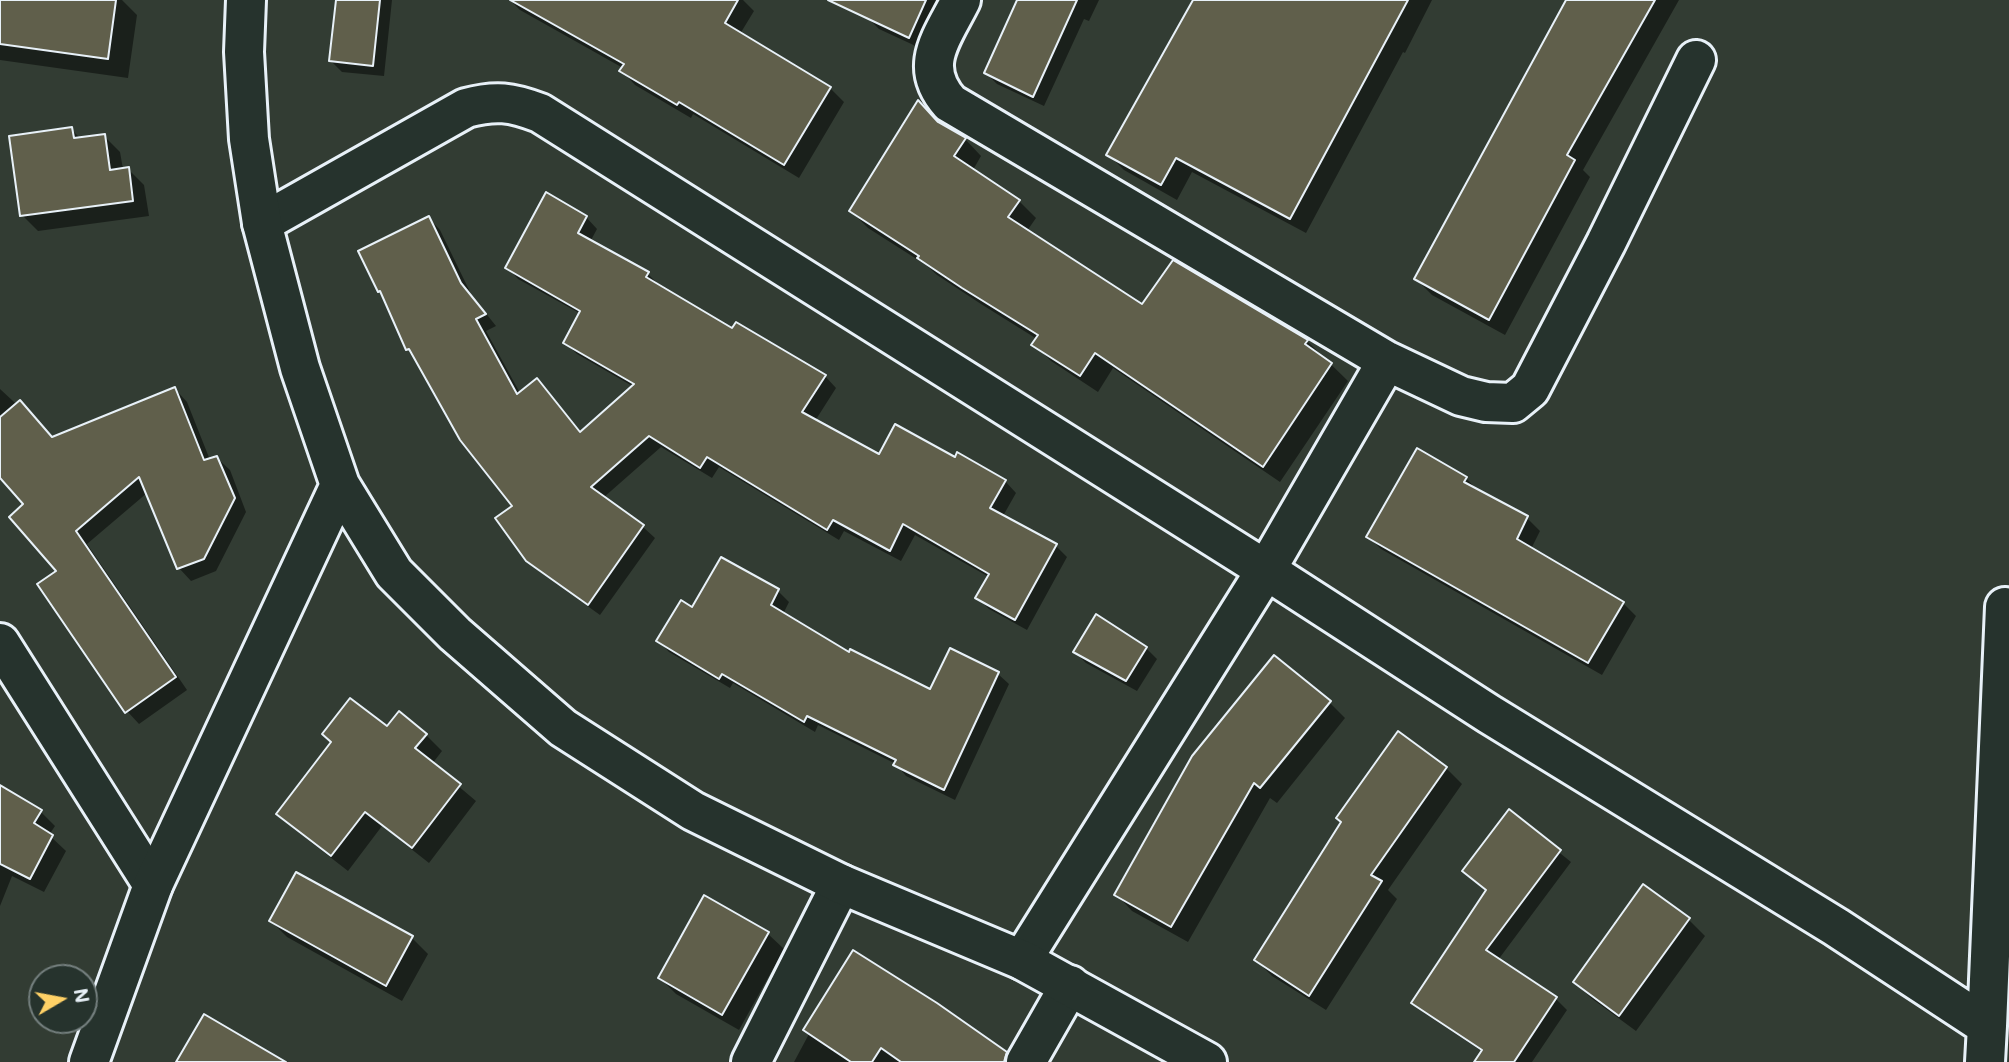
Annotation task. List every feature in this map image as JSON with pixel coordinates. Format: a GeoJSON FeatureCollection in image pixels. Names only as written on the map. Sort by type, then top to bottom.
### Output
{"type":"FeatureCollection","features":[{"type":"Feature","properties":{"kind":"street"},"geometry":{"type":"LineString","coordinates":[[246,0],[244,52],[249,139],[262,223],[300,368],[340,485],[394,573],[455,634],[563,728],[693,811],[841,884],[1022,960],[1207,1062]]}},
{"type":"Feature","properties":{"kind":"street"},"geometry":{"type":"LineString","coordinates":[[961,0],[933,54],[933,72],[939,91],[950,103],[1387,361],[1461,396],[1486,402],[1513,403],[1530,389],[1696,60]]}},
{"type":"Feature","properties":{"kind":"street"},"geometry":{"type":"LineString","coordinates":[[262,223],[466,108],[489,102],[513,103],[540,113],[1266,570],[1489,714],[1836,927],[1986,1044]]}},
{"type":"Feature","properties":{"kind":"street"},"geometry":{"type":"LineString","coordinates":[[1022,960],[1266,570],[1387,361]]}},
{"type":"Feature","properties":{"kind":"street"},"geometry":{"type":"LineString","coordinates":[[89,1062],[153,885],[340,485]]}},
{"type":"Feature","properties":{"kind":"street"},"geometry":{"type":"LineString","coordinates":[[1986,1044],[2005,607]]}},
{"type":"Feature","properties":{"kind":"street"},"geometry":{"type":"LineString","coordinates":[[0,643],[153,885]]}},
{"type":"Feature","properties":{"kind":"street"},"geometry":{"type":"LineString","coordinates":[[751,1062],[841,884]]}},
{"type":"Feature","properties":{"kind":"street"},"geometry":{"type":"LineString","coordinates":[[1026,1062],[1070,985]]}},
{"type":"Feature","properties":{"kind":"building"},"geometry":{"type":"Polygon","coordinates":[[[0,0],[116,0],[108,59],[0,44],[0,0]]]}},
{"type":"Feature","properties":{"kind":"building"},"geometry":{"type":"Polygon","coordinates":[[[336,0],[380,0],[373,66],[329,61],[336,0]]]}},
{"type":"Feature","properties":{"kind":"building"},"geometry":{"type":"Polygon","coordinates":[[[510,0],[738,0],[725,23],[831,87],[784,165],[679,102],[677,105],[619,71],[624,64],[510,0]]]}},
{"type":"Feature","properties":{"kind":"building"},"geometry":{"type":"Polygon","coordinates":[[[828,0],[926,0],[909,38],[828,0]]]}},
{"type":"Feature","properties":{"kind":"building"},"geometry":{"type":"Polygon","coordinates":[[[1017,0],[1077,0],[1033,97],[984,73],[1017,0]]]}},
{"type":"Feature","properties":{"kind":"building"},"geometry":{"type":"Polygon","coordinates":[[[1193,0],[1408,0],[1290,219],[1176,158],[1161,185],[1106,155],[1193,0]]]}},
{"type":"Feature","properties":{"kind":"building"},"geometry":{"type":"Polygon","coordinates":[[[1566,0],[1655,0],[1567,155],[1575,160],[1489,320],[1414,279],[1566,0]]]}},
{"type":"Feature","properties":{"kind":"building"},"geometry":{"type":"Polygon","coordinates":[[[918,100],[938,122],[966,138],[954,156],[1020,200],[1008,217],[1142,304],[1173,260],[1308,340],[1305,344],[1332,363],[1263,467],[1095,353],[1080,376],[1031,345],[1038,335],[962,288],[917,258],[919,256],[849,211],[918,100]]]}},
{"type":"Feature","properties":{"kind":"building"},"geometry":{"type":"Polygon","coordinates":[[[72,127],[74,138],[105,134],[110,170],[129,167],[133,201],[20,216],[9,136],[72,127]]]}},
{"type":"Feature","properties":{"kind":"building"},"geometry":{"type":"Polygon","coordinates":[[[546,192],[587,216],[578,233],[649,272],[646,277],[732,328],[736,322],[826,375],[802,412],[879,454],[895,424],[955,457],[957,452],[1006,480],[990,508],[1057,544],[1015,620],[975,598],[989,574],[903,524],[890,551],[833,520],[827,530],[707,457],[700,468],[649,436],[591,487],[644,525],[588,605],[526,561],[495,518],[512,506],[460,440],[409,349],[406,350],[380,291],[378,292],[358,251],[429,216],[461,283],[486,314],[476,319],[517,394],[537,378],[580,432],[634,384],[563,343],[580,311],[505,268],[546,192]]]}},
{"type":"Feature","properties":{"kind":"building"},"geometry":{"type":"Polygon","coordinates":[[[175,387],[204,460],[217,456],[235,498],[204,559],[177,569],[139,477],[76,531],[176,677],[125,713],[37,584],[56,571],[9,517],[23,504],[0,478],[0,417],[20,400],[52,437],[175,387]]]}},
{"type":"Feature","properties":{"kind":"building"},"geometry":{"type":"Polygon","coordinates":[[[1417,448],[1467,477],[1464,482],[1528,516],[1517,539],[1624,602],[1588,663],[1366,537],[1417,448]]]}},
{"type":"Feature","properties":{"kind":"building"},"geometry":{"type":"Polygon","coordinates":[[[721,557],[779,589],[771,605],[849,652],[850,649],[930,689],[950,648],[999,672],[944,790],[893,765],[896,760],[807,716],[804,722],[722,674],[719,679],[656,641],[681,600],[692,607],[721,557]]]}},
{"type":"Feature","properties":{"kind":"building"},"geometry":{"type":"Polygon","coordinates":[[[1096,614],[1147,647],[1126,681],[1073,652],[1096,614]]]}},
{"type":"Feature","properties":{"kind":"building"},"geometry":{"type":"Polygon","coordinates":[[[1274,655],[1331,701],[1260,788],[1254,783],[1171,927],[1114,895],[1192,756],[1274,655]]]}},
{"type":"Feature","properties":{"kind":"building"},"geometry":{"type":"Polygon","coordinates":[[[350,698],[387,726],[399,711],[427,734],[415,748],[461,784],[412,848],[365,812],[331,856],[276,814],[331,742],[322,734],[350,698]]]}},
{"type":"Feature","properties":{"kind":"building"},"geometry":{"type":"Polygon","coordinates":[[[1398,731],[1447,767],[1371,875],[1382,881],[1309,996],[1254,960],[1341,822],[1336,818],[1398,731]]]}},
{"type":"Feature","properties":{"kind":"building"},"geometry":{"type":"Polygon","coordinates":[[[0,785],[42,810],[34,823],[53,835],[30,879],[0,864],[0,785]]]}},
{"type":"Feature","properties":{"kind":"building"},"geometry":{"type":"Polygon","coordinates":[[[1509,809],[1561,850],[1486,950],[1557,997],[1514,1062],[1474,1062],[1482,1050],[1411,1003],[1486,890],[1462,871],[1509,809]]]}},
{"type":"Feature","properties":{"kind":"building"},"geometry":{"type":"Polygon","coordinates":[[[296,872],[413,936],[386,986],[269,921],[296,872]]]}},
{"type":"Feature","properties":{"kind":"building"},"geometry":{"type":"Polygon","coordinates":[[[1643,884],[1690,918],[1619,1016],[1573,982],[1643,884]]]}},
{"type":"Feature","properties":{"kind":"building"},"geometry":{"type":"Polygon","coordinates":[[[704,895],[769,932],[722,1015],[658,978],[704,895]]]}},
{"type":"Feature","properties":{"kind":"building"},"geometry":{"type":"Polygon","coordinates":[[[853,950],[937,1003],[1007,1052],[1004,1062],[901,1062],[881,1048],[872,1062],[851,1062],[803,1030],[853,950]]]}},
{"type":"Feature","properties":{"kind":"building"},"geometry":{"type":"Polygon","coordinates":[[[204,1014],[286,1062],[176,1062],[204,1014]]]}}]}
